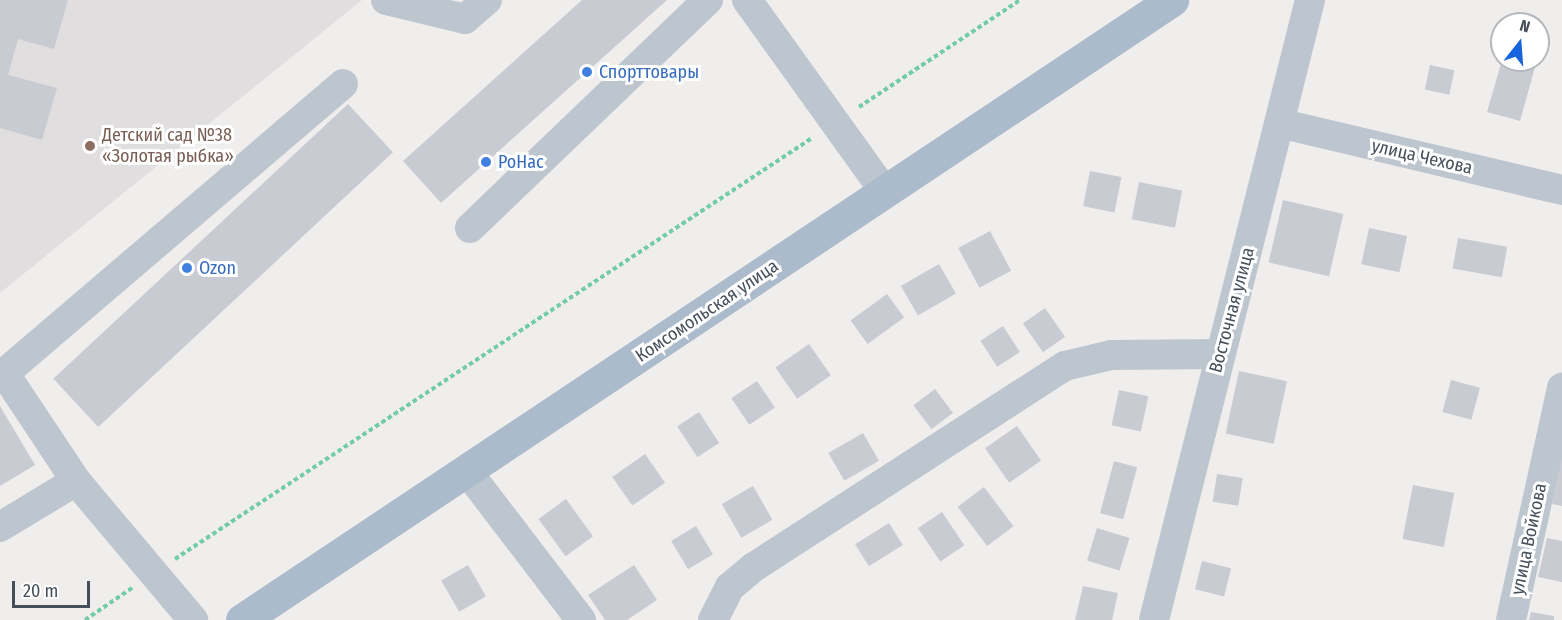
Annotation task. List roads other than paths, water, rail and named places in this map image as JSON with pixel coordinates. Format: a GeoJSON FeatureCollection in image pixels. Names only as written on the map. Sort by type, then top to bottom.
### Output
{"type":"FeatureCollection","features":[{"type":"Feature","properties":{"kind":"main road","name":"Комсомольская улица"},"geometry":{"type":"LineString","coordinates":[[242,620],[1172,0]]}},
{"type":"Feature","properties":{"kind":"street"},"geometry":{"type":"LineString","coordinates":[[386,0],[476,9]]}},
{"type":"Feature","properties":{"kind":"street"},"geometry":{"type":"LineString","coordinates":[[470,228],[708,0]]}},
{"type":"Feature","properties":{"kind":"street"},"geometry":{"type":"LineString","coordinates":[[747,0],[885,192]]}},
{"type":"Feature","properties":{"kind":"street","name":"Восточная улица"},"geometry":{"type":"LineString","coordinates":[[1154,620],[1219,354],[1283,124],[1310,0]]}},
{"type":"Feature","properties":{"kind":"street"},"geometry":{"type":"LineString","coordinates":[[193,620],[76,481],[3,375],[343,84]]}},
{"type":"Feature","properties":{"kind":"street","name":"улица Чехова"},"geometry":{"type":"LineString","coordinates":[[1283,124],[1562,190]]}},
{"type":"Feature","properties":{"kind":"street"},"geometry":{"type":"LineString","coordinates":[[713,620],[730,586],[754,567],[1065,366],[1111,355],[1219,354]]}},
{"type":"Feature","properties":{"kind":"street","name":"улица Войкова"},"geometry":{"type":"LineString","coordinates":[[1511,620],[1562,388]]}},
{"type":"Feature","properties":{"kind":"street"},"geometry":{"type":"LineString","coordinates":[[467,471],[581,620]]}},
{"type":"Feature","properties":{"kind":"street"},"geometry":{"type":"LineString","coordinates":[[0,527],[76,481]]}},
{"type":"Feature","properties":{"kind":"place","name":"Спорттовары"},"geometry":{"type":"Point","coordinates":[587,72]}},
{"type":"Feature","properties":{"kind":"place","name":"Детский сад №38 «Золотая рыбка»"},"geometry":{"type":"Point","coordinates":[90,146]}},
{"type":"Feature","properties":{"kind":"place","name":"РоНас"},"geometry":{"type":"Point","coordinates":[486,162]}},
{"type":"Feature","properties":{"kind":"place","name":"Ozon"},"geometry":{"type":"Point","coordinates":[187,268]}}]}
